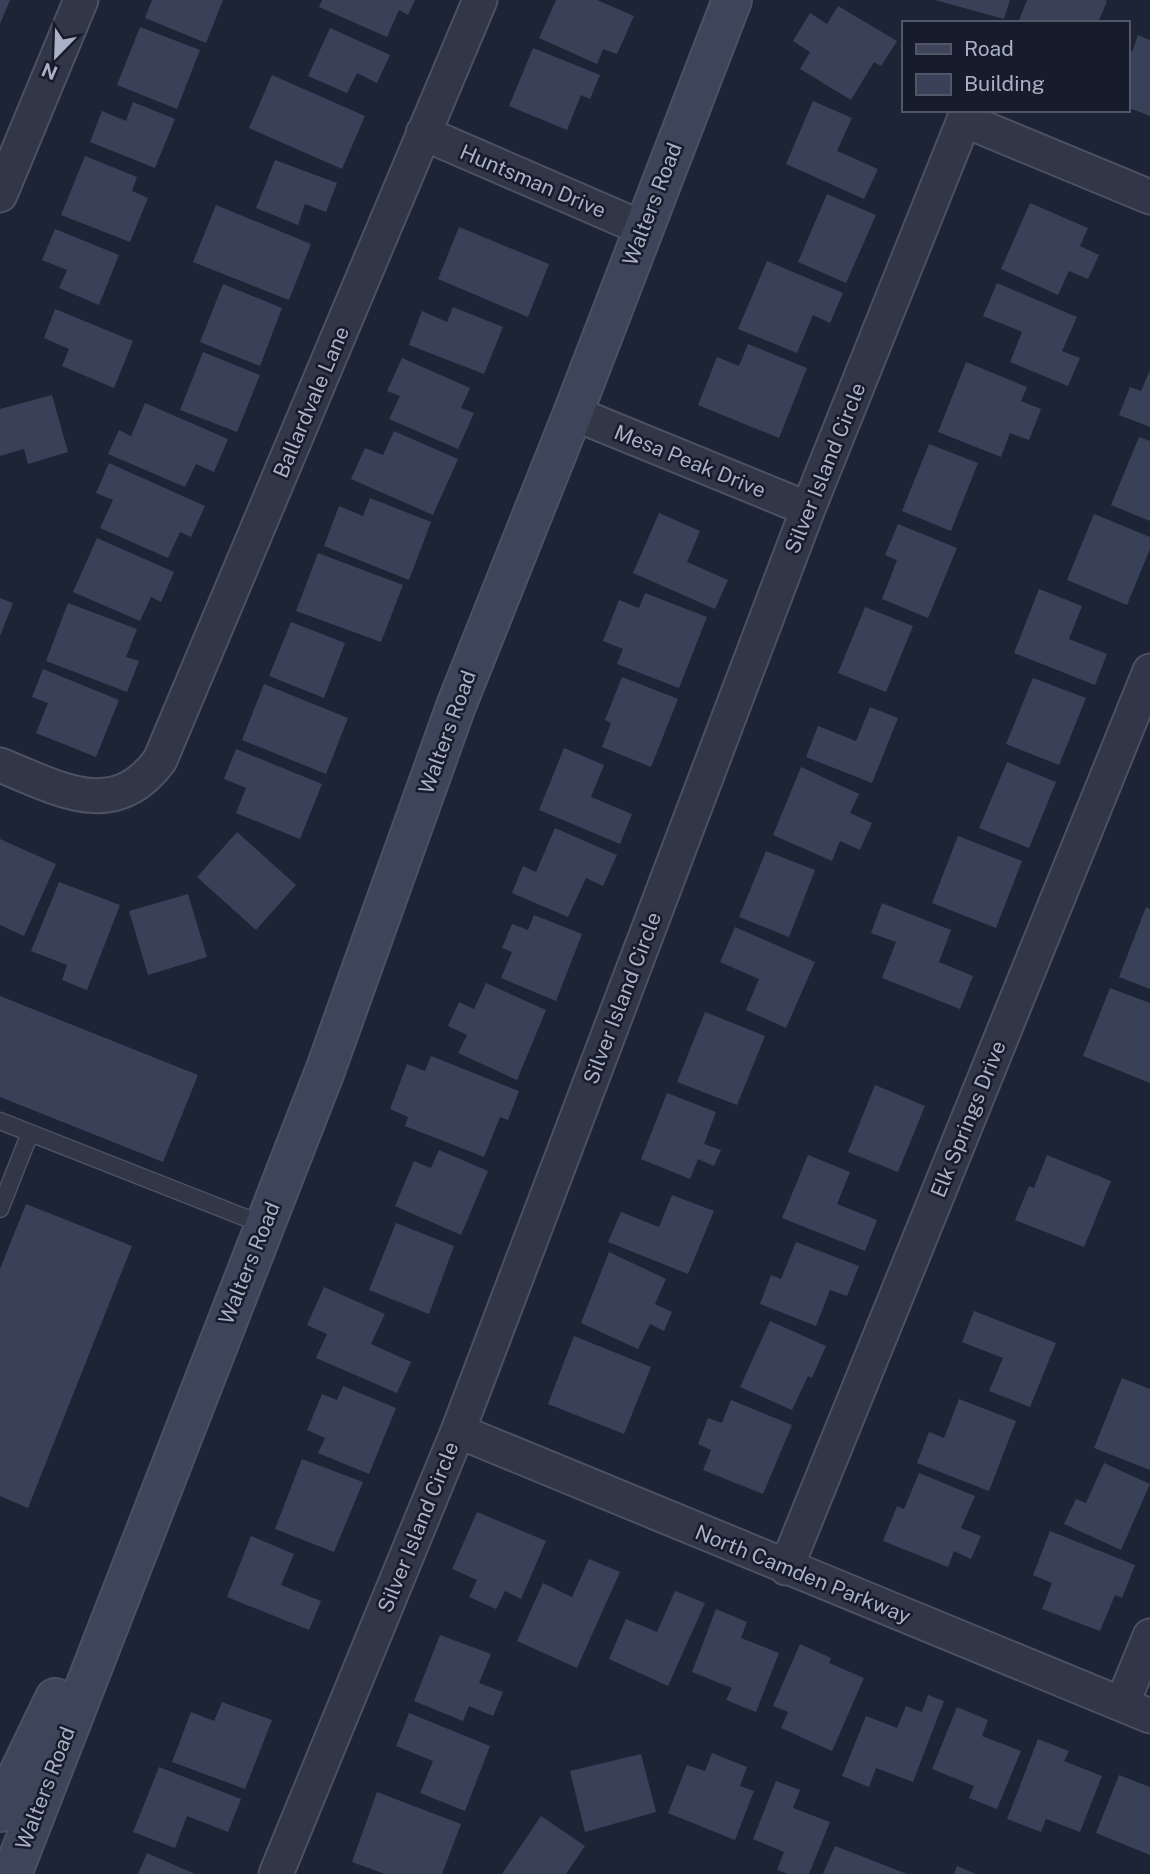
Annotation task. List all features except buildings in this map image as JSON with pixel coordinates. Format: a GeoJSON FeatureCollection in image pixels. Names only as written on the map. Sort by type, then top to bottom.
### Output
{"type":"FeatureCollection","features":[{"type":"Feature","properties":{"kind":"street"},"geometry":{"type":"LineString","coordinates":[[0,195],[81,0]]}},
{"type":"Feature","properties":{"kind":"street","name":"Ballardvale Lane"},"geometry":{"type":"LineString","coordinates":[[0,765],[77,794],[110,796],[125,792],[151,773],[167,746],[480,0]]}},
{"type":"Feature","properties":{"kind":"street","name":"Walters Road"},"geometry":{"type":"LineString","coordinates":[[12,1874],[325,1071],[456,706],[573,413],[732,0]]}},
{"type":"Feature","properties":{"kind":"street","name":"Silver Island Circle"},"geometry":{"type":"LineString","coordinates":[[276,1874],[457,1431],[808,509],[964,120],[1150,197]]}},
{"type":"Feature","properties":{"kind":"street","name":"Huntsman Drive"},"geometry":{"type":"LineString","coordinates":[[423,133],[642,228]]}},
{"type":"Feature","properties":{"kind":"street","name":"Mesa Peak Drive"},"geometry":{"type":"LineString","coordinates":[[573,413],[808,509]]}},
{"type":"Feature","properties":{"kind":"street","name":"Elk Springs Drive"},"geometry":{"type":"LineString","coordinates":[[786,1568],[1150,671]]}},
{"type":"Feature","properties":{"kind":"street","name":"North Camden Parkway"},"geometry":{"type":"LineString","coordinates":[[457,1431],[1136,1710]]}},
{"type":"Feature","properties":{"kind":"street","name":"Walters Road"},"geometry":{"type":"LineString","coordinates":[[0,1812],[169,1467]]}},
{"type":"Feature","properties":{"kind":"street"},"geometry":{"type":"LineString","coordinates":[[1136,1710],[1150,1636]]}},
{"type":"Feature","properties":{"kind":"lane"},"geometry":{"type":"LineString","coordinates":[[0,1121],[264,1225]]}},
{"type":"Feature","properties":{"kind":"lane"},"geometry":{"type":"LineString","coordinates":[[0,1209],[30,1133]]}}]}
